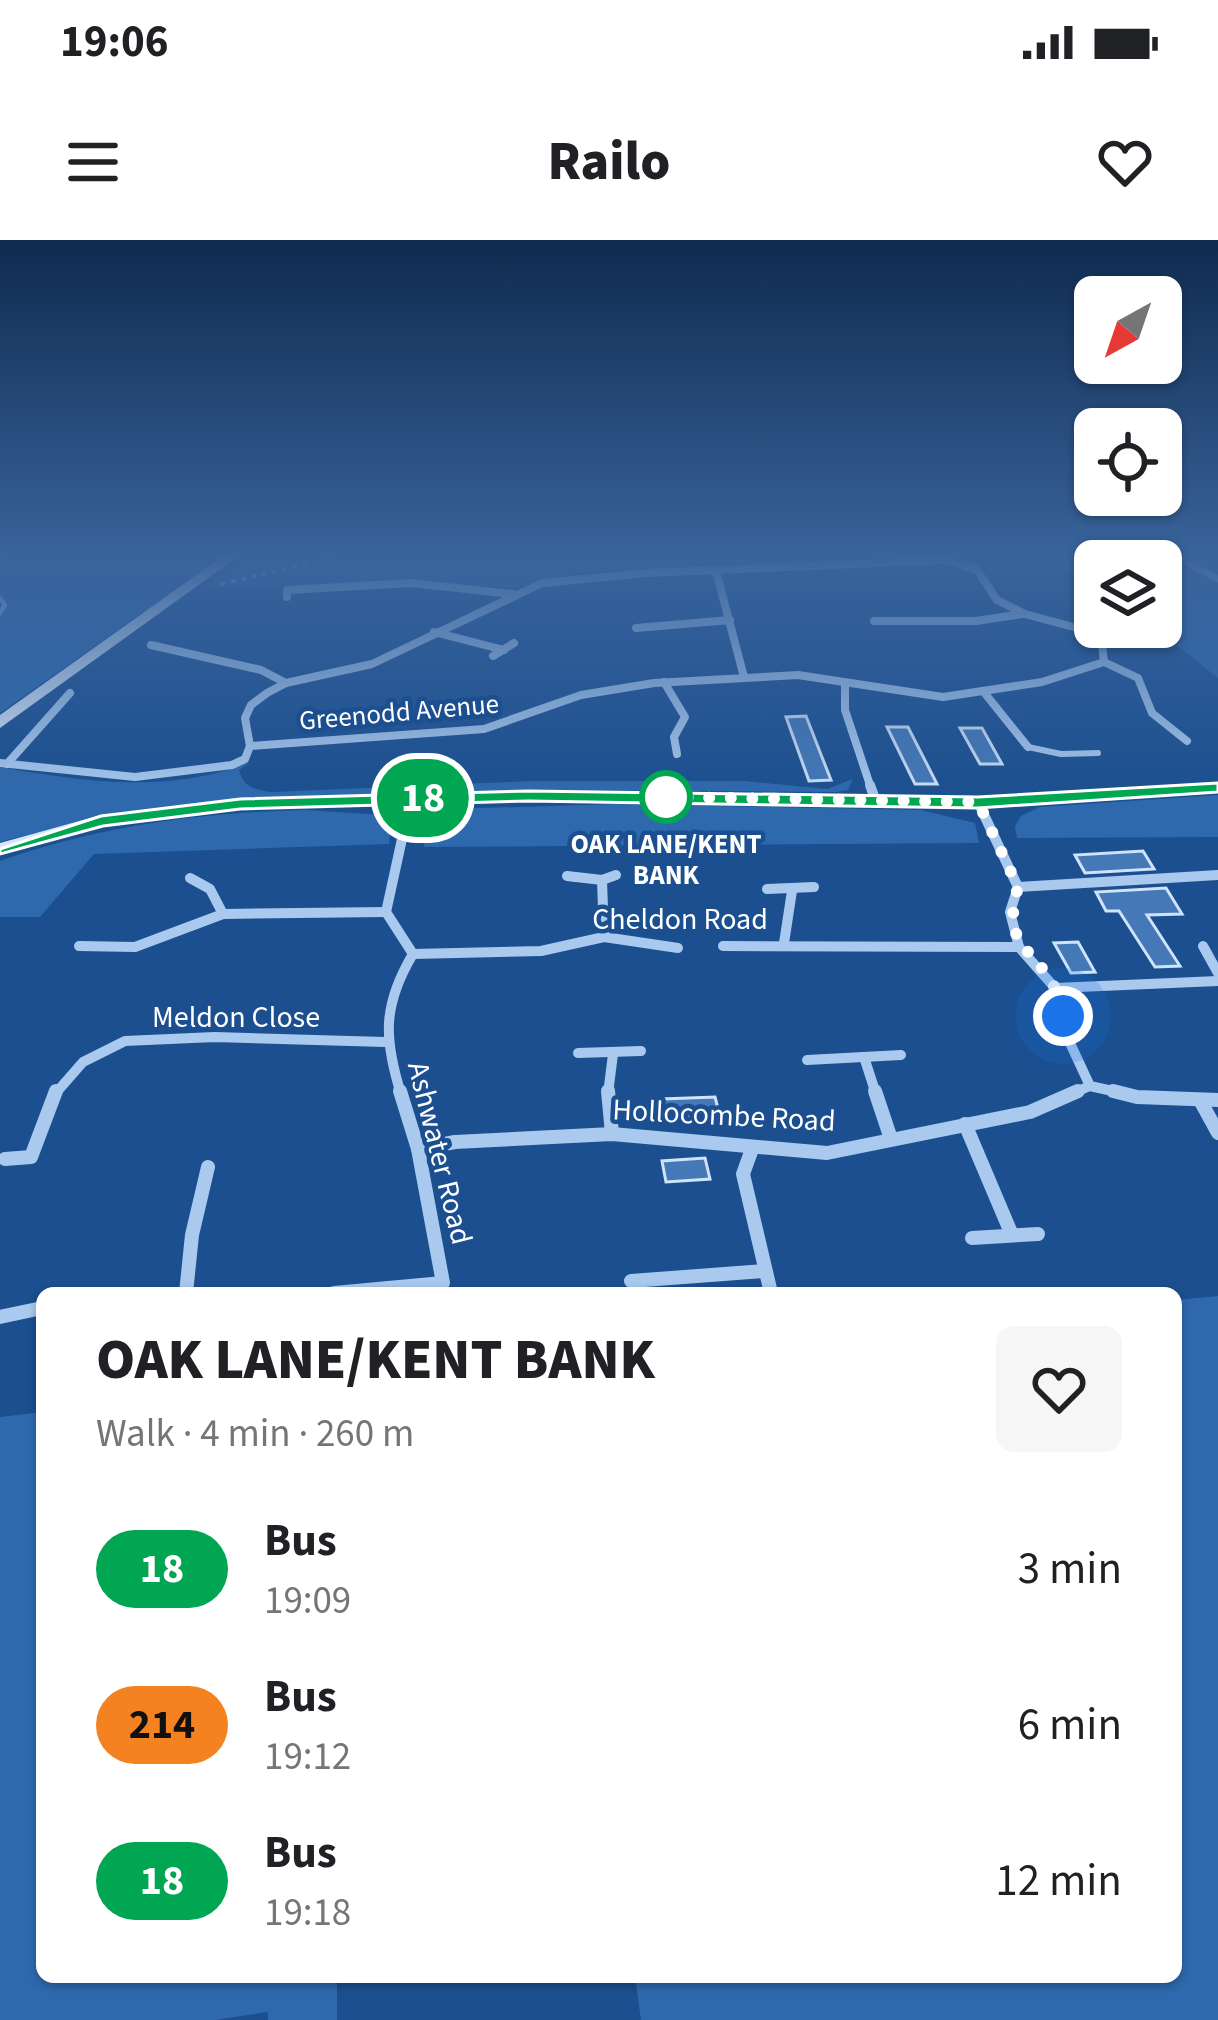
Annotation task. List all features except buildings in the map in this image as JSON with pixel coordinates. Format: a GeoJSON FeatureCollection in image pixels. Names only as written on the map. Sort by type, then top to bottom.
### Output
{"type":"FeatureCollection","features":[{"type":"Feature","properties":{"kind":"street"},"geometry":{"type":"LineString","coordinates":[[0,723],[121,636]]}},
{"type":"Feature","properties":{"kind":"street"},"geometry":{"type":"LineString","coordinates":[[3,763],[94,776],[194,773],[232,765],[245,759],[250,746],[244,718],[251,705],[286,683],[372,664],[425,636]]}},
{"type":"Feature","properties":{"kind":"street"},"geometry":{"type":"LineString","coordinates":[[449,636],[504,650]]}},
{"type":"Feature","properties":{"kind":"street"},"geometry":{"type":"LineString","coordinates":[[734,636],[744,677]]}},
{"type":"Feature","properties":{"kind":"street"},"geometry":{"type":"LineString","coordinates":[[1095,636],[1102,644],[1104,662],[1136,674],[1146,686],[1152,713],[1187,741]]}},
{"type":"Feature","properties":{"kind":"street"},"geometry":{"type":"LineString","coordinates":[[494,656],[514,644]]}},
{"type":"Feature","properties":{"kind":"street"},"geometry":{"type":"LineString","coordinates":[[151,645],[261,670],[286,683]]}},
{"type":"Feature","properties":{"kind":"street"},"geometry":{"type":"LineString","coordinates":[[195,653],[206,646]]}},
{"type":"Feature","properties":{"kind":"street","name":"Greenodd Avenue"},"geometry":{"type":"LineString","coordinates":[[250,746],[484,729],[518,723],[552,705],[608,688],[664,682],[815,677],[927,697],[1063,678],[1104,662]]}},
{"type":"Feature","properties":{"kind":"street"},"geometry":{"type":"LineString","coordinates":[[664,682],[685,717],[674,737],[676,754]]}},
{"type":"Feature","properties":{"kind":"street"},"geometry":{"type":"LineString","coordinates":[[844,684],[845,710],[876,802]]}},
{"type":"Feature","properties":{"kind":"street"},"geometry":{"type":"LineString","coordinates":[[983,691],[1028,747]]}},
{"type":"Feature","properties":{"kind":"street"},"geometry":{"type":"LineString","coordinates":[[3,763],[70,693]]}},
{"type":"Feature","properties":{"kind":"street"},"geometry":{"type":"LineString","coordinates":[[0,849],[101,821],[187,807],[411,798],[978,802],[1218,788]]}},
{"type":"Feature","properties":{"kind":"street"},"geometry":{"type":"LineString","coordinates":[[411,798],[386,912],[413,954]]}},
{"type":"Feature","properties":{"kind":"street"},"geometry":{"type":"LineString","coordinates":[[978,802],[1018,887],[1010,913],[1019,947],[1055,988],[1070,1043],[1090,1086],[1137,1097],[1218,1100]]}},
{"type":"Feature","properties":{"kind":"street"},"geometry":{"type":"LineString","coordinates":[[567,876],[602,880],[616,875]]}},
{"type":"Feature","properties":{"kind":"street"},"geometry":{"type":"LineString","coordinates":[[1018,887],[1218,875]]}},
{"type":"Feature","properties":{"kind":"street"},"geometry":{"type":"LineString","coordinates":[[190,878],[210,890],[223,914]]}},
{"type":"Feature","properties":{"kind":"street"},"geometry":{"type":"LineString","coordinates":[[602,880],[604,937]]}},
{"type":"Feature","properties":{"kind":"street"},"geometry":{"type":"LineString","coordinates":[[766,889],[814,887]]}},
{"type":"Feature","properties":{"kind":"street"},"geometry":{"type":"LineString","coordinates":[[784,943],[792,890]]}},
{"type":"Feature","properties":{"kind":"street"},"geometry":{"type":"LineString","coordinates":[[80,946],[135,947],[223,914],[386,912]]}},
{"type":"Feature","properties":{"kind":"street","name":"Cheldon Road"},"geometry":{"type":"LineString","coordinates":[[413,954],[541,951],[604,937],[678,948]]}},
{"type":"Feature","properties":{"kind":"street","name":"Cheldon Road"},"geometry":{"type":"LineString","coordinates":[[723,946],[784,943],[923,951],[1019,947]]}},
{"type":"Feature","properties":{"kind":"street"},"geometry":{"type":"LineString","coordinates":[[1055,988],[1218,977],[1203,946]]}},
{"type":"Feature","properties":{"kind":"street","name":"Ashwater Road"},"geometry":{"type":"LineString","coordinates":[[399,1287],[443,1283],[418,1149],[385,1042],[398,977],[413,954]]}},
{"type":"Feature","properties":{"kind":"street","name":"Meldon Close"},"geometry":{"type":"LineString","coordinates":[[5,1159],[31,1157],[56,1091],[83,1062],[124,1041],[215,1036],[385,1042]]}},
{"type":"Feature","properties":{"kind":"street"},"geometry":{"type":"LineString","coordinates":[[578,1053],[640,1051]]}},
{"type":"Feature","properties":{"kind":"street"},"geometry":{"type":"LineString","coordinates":[[612,1134],[608,1093],[614,1054]]}},
{"type":"Feature","properties":{"kind":"street"},"geometry":{"type":"LineString","coordinates":[[807,1060],[901,1055]]}},
{"type":"Feature","properties":{"kind":"street"},"geometry":{"type":"LineString","coordinates":[[864,1057],[891,1139]]}},
{"type":"Feature","properties":{"kind":"street","name":"Hollocombe Road"},"geometry":{"type":"LineString","coordinates":[[418,1149],[455,1142],[612,1134],[827,1153],[1030,1112],[1090,1086]]}},
{"type":"Feature","properties":{"kind":"street"},"geometry":{"type":"LineString","coordinates":[[1201,1102],[1218,1133]]}},
{"type":"Feature","properties":{"kind":"street"},"geometry":{"type":"LineString","coordinates":[[965,1124],[1012,1235]]}},
{"type":"Feature","properties":{"kind":"street"},"geometry":{"type":"LineString","coordinates":[[752,1149],[743,1174],[769,1287]]}},
{"type":"Feature","properties":{"kind":"street"},"geometry":{"type":"LineString","coordinates":[[187,1287],[191,1235],[208,1167]]}},
{"type":"Feature","properties":{"kind":"street"},"geometry":{"type":"LineString","coordinates":[[972,1238],[1038,1234]]}},
{"type":"Feature","properties":{"kind":"street"},"geometry":{"type":"LineString","coordinates":[[632,1281],[765,1271]]}},
{"type":"Feature","properties":{"kind":"street"},"geometry":{"type":"LineString","coordinates":[[0,1317],[36,1309]]}},
{"type":"Feature","properties":{"kind":"lane"},"geometry":{"type":"LineString","coordinates":[[1028,747],[1060,754],[1097,753]]}},
{"type":"Feature","properties":{"kind":"shaded area"},"geometry":{"type":"Polygon","coordinates":[[[0,636],[109,636],[0,713],[0,636]]]}},
{"type":"Feature","properties":{"kind":"shaded area"},"geometry":{"type":"Polygon","coordinates":[[[1182,636],[1218,636],[1218,678],[1180,648],[1182,636]]]}},
{"type":"Feature","properties":{"kind":"shaded area"},"geometry":{"type":"Polygon","coordinates":[[[250,762],[239,770],[244,781],[271,792],[533,781],[744,781],[827,789],[853,779],[848,790],[836,792],[578,790],[256,797],[117,812],[0,842],[0,767],[94,780],[158,782],[250,762]]]}},
{"type":"Feature","properties":{"kind":"shaded area"},"geometry":{"type":"Polygon","coordinates":[[[1218,795],[1218,837],[1017,838],[1015,826],[1021,816],[1040,807],[1218,795]]]}},
{"type":"Feature","properties":{"kind":"shaded area"},"geometry":{"type":"Polygon","coordinates":[[[618,804],[921,810],[975,823],[979,843],[424,847],[427,825],[443,809],[618,804]]]}},
{"type":"Feature","properties":{"kind":"shaded area"},"geometry":{"type":"Polygon","coordinates":[[[304,810],[384,815],[391,822],[389,844],[94,854],[40,917],[0,917],[0,861],[150,824],[304,810]]]}},
{"type":"Feature","properties":{"kind":"shaded area"},"geometry":{"type":"Polygon","coordinates":[[[1218,1296],[1218,2020],[641,2020],[636,1983],[1182,1983],[1182,1299],[1218,1296]]]}},
{"type":"Feature","properties":{"kind":"shaded area"},"geometry":{"type":"Polygon","coordinates":[[[36,1413],[36,1983],[337,1983],[337,2020],[268,2020],[268,2012],[215,2020],[0,2020],[0,1417],[36,1413]]]}},
{"type":"Feature","properties":{"kind":"bus line","name":"18"},"geometry":{"type":"LineString","coordinates":[[0,849],[101,821],[240,804],[528,796],[978,802],[1218,788]]}},
{"type":"Feature","properties":{"kind":"place","name":"OAK LANE/KENT BANK"},"geometry":{"type":"Point","coordinates":[666,797]}},
{"type":"Feature","properties":{"kind":"route"},"geometry":{"type":"LineString","coordinates":[[666,797],[978,802],[1018,887],[1010,913],[1019,947],[1055,988],[1063,1016]]}}]}
